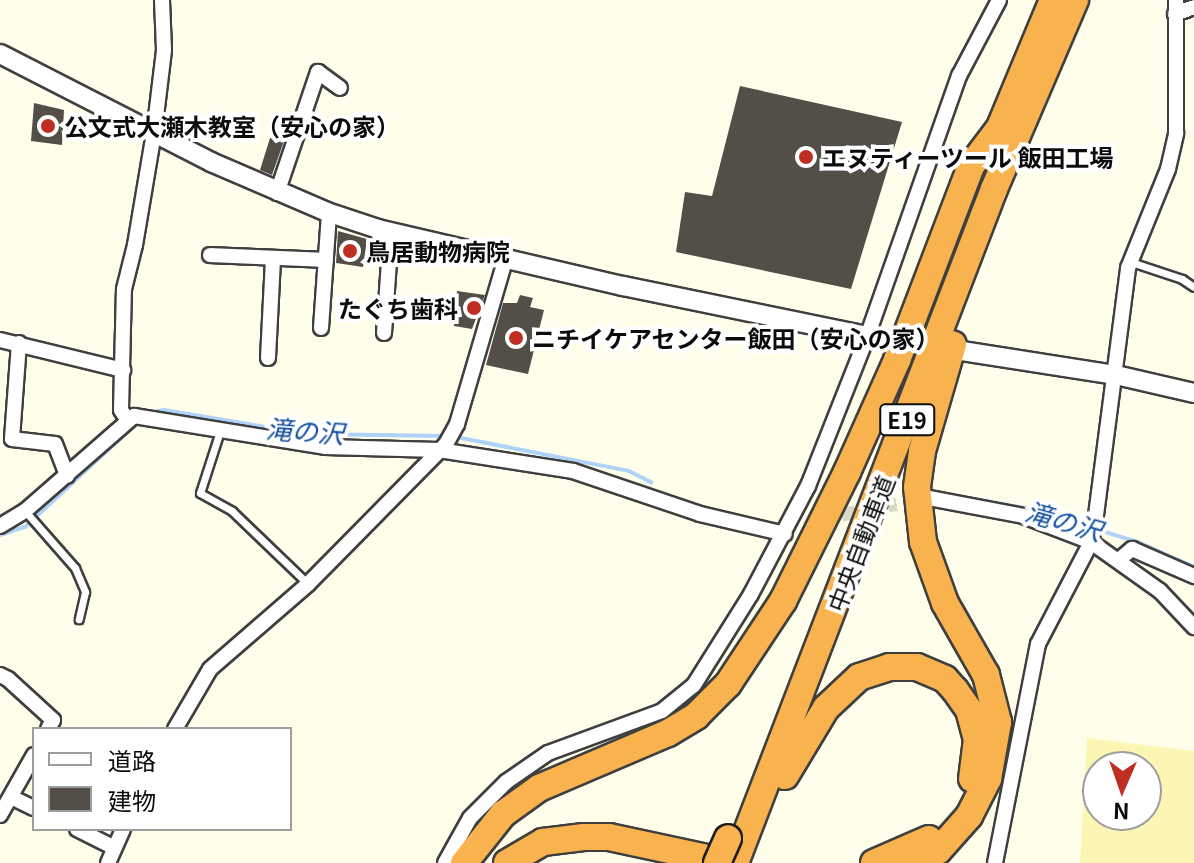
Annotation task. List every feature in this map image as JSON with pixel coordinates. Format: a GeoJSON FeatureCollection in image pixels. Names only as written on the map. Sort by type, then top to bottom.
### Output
{"type":"FeatureCollection","features":[{"type":"Feature","properties":{"kind":"highway","name":"中央自動車道"},"geometry":{"type":"LineString","coordinates":[[741,852],[998,130],[1053,0]]}},
{"type":"Feature","properties":{"kind":"highway","name":"中央自動車道"},"geometry":{"type":"LineString","coordinates":[[717,863],[741,852],[994,189],[1075,0]]}},
{"type":"Feature","properties":{"kind":"highway"},"geometry":{"type":"LineString","coordinates":[[915,863],[938,851],[969,816],[988,779],[998,722],[986,675],[929,565],[917,487],[920,463],[965,305],[1049,56]]}},
{"type":"Feature","properties":{"kind":"highway"},"geometry":{"type":"LineString","coordinates":[[464,863],[503,814],[539,788],[668,733],[696,716],[728,684],[783,601],[847,472],[897,360],[971,166],[998,130]]}},
{"type":"Feature","properties":{"kind":"highway"},"geometry":{"type":"LineString","coordinates":[[507,863],[543,842],[584,837],[741,852],[826,708],[859,677],[889,667],[917,667],[945,679],[969,710],[977,739],[975,771],[955,811],[929,839],[874,863]]}},
{"type":"Feature","properties":{"kind":"highway"},"geometry":{"type":"LineString","coordinates":[[535,863],[588,851],[641,856],[664,863]]}},
{"type":"Feature","properties":{"kind":"street"},"geometry":{"type":"LineString","coordinates":[[162,0],[164,50],[154,133],[135,245],[124,289],[121,410],[130,418],[325,447],[443,447],[573,471],[700,514],[788,529],[817,520]]}},
{"type":"Feature","properties":{"kind":"street"},"geometry":{"type":"LineString","coordinates":[[445,863],[470,818],[506,782],[548,753],[662,711],[694,685],[788,529],[867,337],[959,76],[999,0]]}},
{"type":"Feature","properties":{"kind":"street"},"geometry":{"type":"LineString","coordinates":[[995,863],[1038,644],[1093,533],[1131,262],[1168,169],[1176,133],[1176,7],[1194,7]]}},
{"type":"Feature","properties":{"kind":"street"},"geometry":{"type":"LineString","coordinates":[[0,54],[277,193],[329,213],[391,232],[896,342]]}},
{"type":"Feature","properties":{"kind":"street"},"geometry":{"type":"LineString","coordinates":[[277,193],[318,72],[340,88]]}},
{"type":"Feature","properties":{"kind":"street"},"geometry":{"type":"LineString","coordinates":[[321,328],[329,213]]}},
{"type":"Feature","properties":{"kind":"street"},"geometry":{"type":"LineString","coordinates":[[384,333],[391,232]]}},
{"type":"Feature","properties":{"kind":"street"},"geometry":{"type":"LineString","coordinates":[[210,255],[326,260]]}},
{"type":"Feature","properties":{"kind":"street"},"geometry":{"type":"LineString","coordinates":[[268,358],[273,258]]}},
{"type":"Feature","properties":{"kind":"street"},"geometry":{"type":"LineString","coordinates":[[176,727],[210,669],[308,584],[443,447],[455,429],[506,258]]}},
{"type":"Feature","properties":{"kind":"street"},"geometry":{"type":"LineString","coordinates":[[0,340],[123,370]]}},
{"type":"Feature","properties":{"kind":"street"},"geometry":{"type":"LineString","coordinates":[[19,343],[12,439],[55,444],[67,476]]}},
{"type":"Feature","properties":{"kind":"street"},"geometry":{"type":"LineString","coordinates":[[962,351],[1116,375],[1194,393]]}},
{"type":"Feature","properties":{"kind":"street"},"geometry":{"type":"LineString","coordinates":[[0,526],[26,512],[130,418]]}},
{"type":"Feature","properties":{"kind":"street"},"geometry":{"type":"LineString","coordinates":[[929,498],[1093,533],[1160,591],[1194,627]]}},
{"type":"Feature","properties":{"kind":"street"},"geometry":{"type":"LineString","coordinates":[[1120,559],[1132,549],[1194,576]]}},
{"type":"Feature","properties":{"kind":"street"},"geometry":{"type":"LineString","coordinates":[[0,675],[53,720],[49,727]]}},
{"type":"Feature","properties":{"kind":"street"},"geometry":{"type":"LineString","coordinates":[[0,815],[32,759]]}},
{"type":"Feature","properties":{"kind":"street"},"geometry":{"type":"LineString","coordinates":[[11,797],[32,807]]}},
{"type":"Feature","properties":{"kind":"street"},"geometry":{"type":"LineString","coordinates":[[81,831],[113,847]]}},
{"type":"Feature","properties":{"kind":"street"},"geometry":{"type":"LineString","coordinates":[[108,863],[122,831]]}},
{"type":"Feature","properties":{"kind":"lane"},"geometry":{"type":"LineString","coordinates":[[1131,262],[1182,279],[1194,287]]}},
{"type":"Feature","properties":{"kind":"lane"},"geometry":{"type":"LineString","coordinates":[[220,431],[200,493],[232,511],[308,584]]}},
{"type":"Feature","properties":{"kind":"lane"},"geometry":{"type":"LineString","coordinates":[[26,512],[75,568],[85,592],[79,619]]}},
{"type":"Feature","properties":{"kind":"sand"},"geometry":{"type":"Polygon","coordinates":[[[1087,738],[1194,751],[1194,863],[1080,863],[1082,827],[1082,831],[1162,831],[1162,751],[1086,751],[1087,738]]]}},
{"type":"Feature","properties":{"kind":"building","name":"エヌティーツール 飯田工場"},"geometry":{"type":"Polygon","coordinates":[[[740,86],[902,122],[851,289],[676,252],[685,192],[712,196],[740,86]]]}},
{"type":"Feature","properties":{"kind":"building","name":"公文式大瀬木教室（安心の家）"},"geometry":{"type":"Polygon","coordinates":[[[34,103],[64,110],[62,145],[31,141],[34,103]]]}},
{"type":"Feature","properties":{"kind":"building"},"geometry":{"type":"Polygon","coordinates":[[[270,138],[284,141],[272,175],[260,170],[270,138]]]}},
{"type":"Feature","properties":{"kind":"building","name":"鳥居動物病院"},"geometry":{"type":"Polygon","coordinates":[[[338,231],[367,239],[363,267],[336,263],[338,231]]]}},
{"type":"Feature","properties":{"kind":"building","name":"たぐち歯科"},"geometry":{"type":"Polygon","coordinates":[[[457,291],[485,295],[472,329],[454,326],[457,291]]]}},
{"type":"Feature","properties":{"kind":"building","name":"ニチイケアセンター飯田（安心の家）"},"geometry":{"type":"Polygon","coordinates":[[[520,295],[533,298],[530,307],[544,310],[528,374],[486,365],[503,303],[517,303],[520,295]]]}},
{"type":"Feature","properties":{"kind":"waterway","name":"滝の沢"},"geometry":{"type":"LineString","coordinates":[[148,413],[164,410],[307,434],[447,436]]}},
{"type":"Feature","properties":{"kind":"waterway","name":"滝の沢"},"geometry":{"type":"LineString","coordinates":[[0,535],[25,527],[138,422]]}},
{"type":"Feature","properties":{"kind":"waterway","name":"滝の沢"},"geometry":{"type":"LineString","coordinates":[[456,437],[629,471],[651,482]]}},
{"type":"Feature","properties":{"kind":"waterway","name":"滝の沢"},"geometry":{"type":"LineString","coordinates":[[929,491],[1030,509],[1138,542],[1194,567]]}},
{"type":"Feature","properties":{"kind":"tunnel"},"geometry":{"type":"LineString","coordinates":[[821,519],[922,499]]}},
{"type":"Feature","properties":{"kind":"place","name":"公文式大瀬木教室（安心の家）"},"geometry":{"type":"Point","coordinates":[48,126]}},
{"type":"Feature","properties":{"kind":"place","name":"エヌティーツール 飯田工場"},"geometry":{"type":"Point","coordinates":[806,157]}},
{"type":"Feature","properties":{"kind":"place","name":"鳥居動物病院"},"geometry":{"type":"Point","coordinates":[350,251]}},
{"type":"Feature","properties":{"kind":"place","name":"たぐち歯科"},"geometry":{"type":"Point","coordinates":[474,308]}},
{"type":"Feature","properties":{"kind":"place","name":"ニチイケアセンター飯田（安心の家）"},"geometry":{"type":"Point","coordinates":[516,338]}}]}
